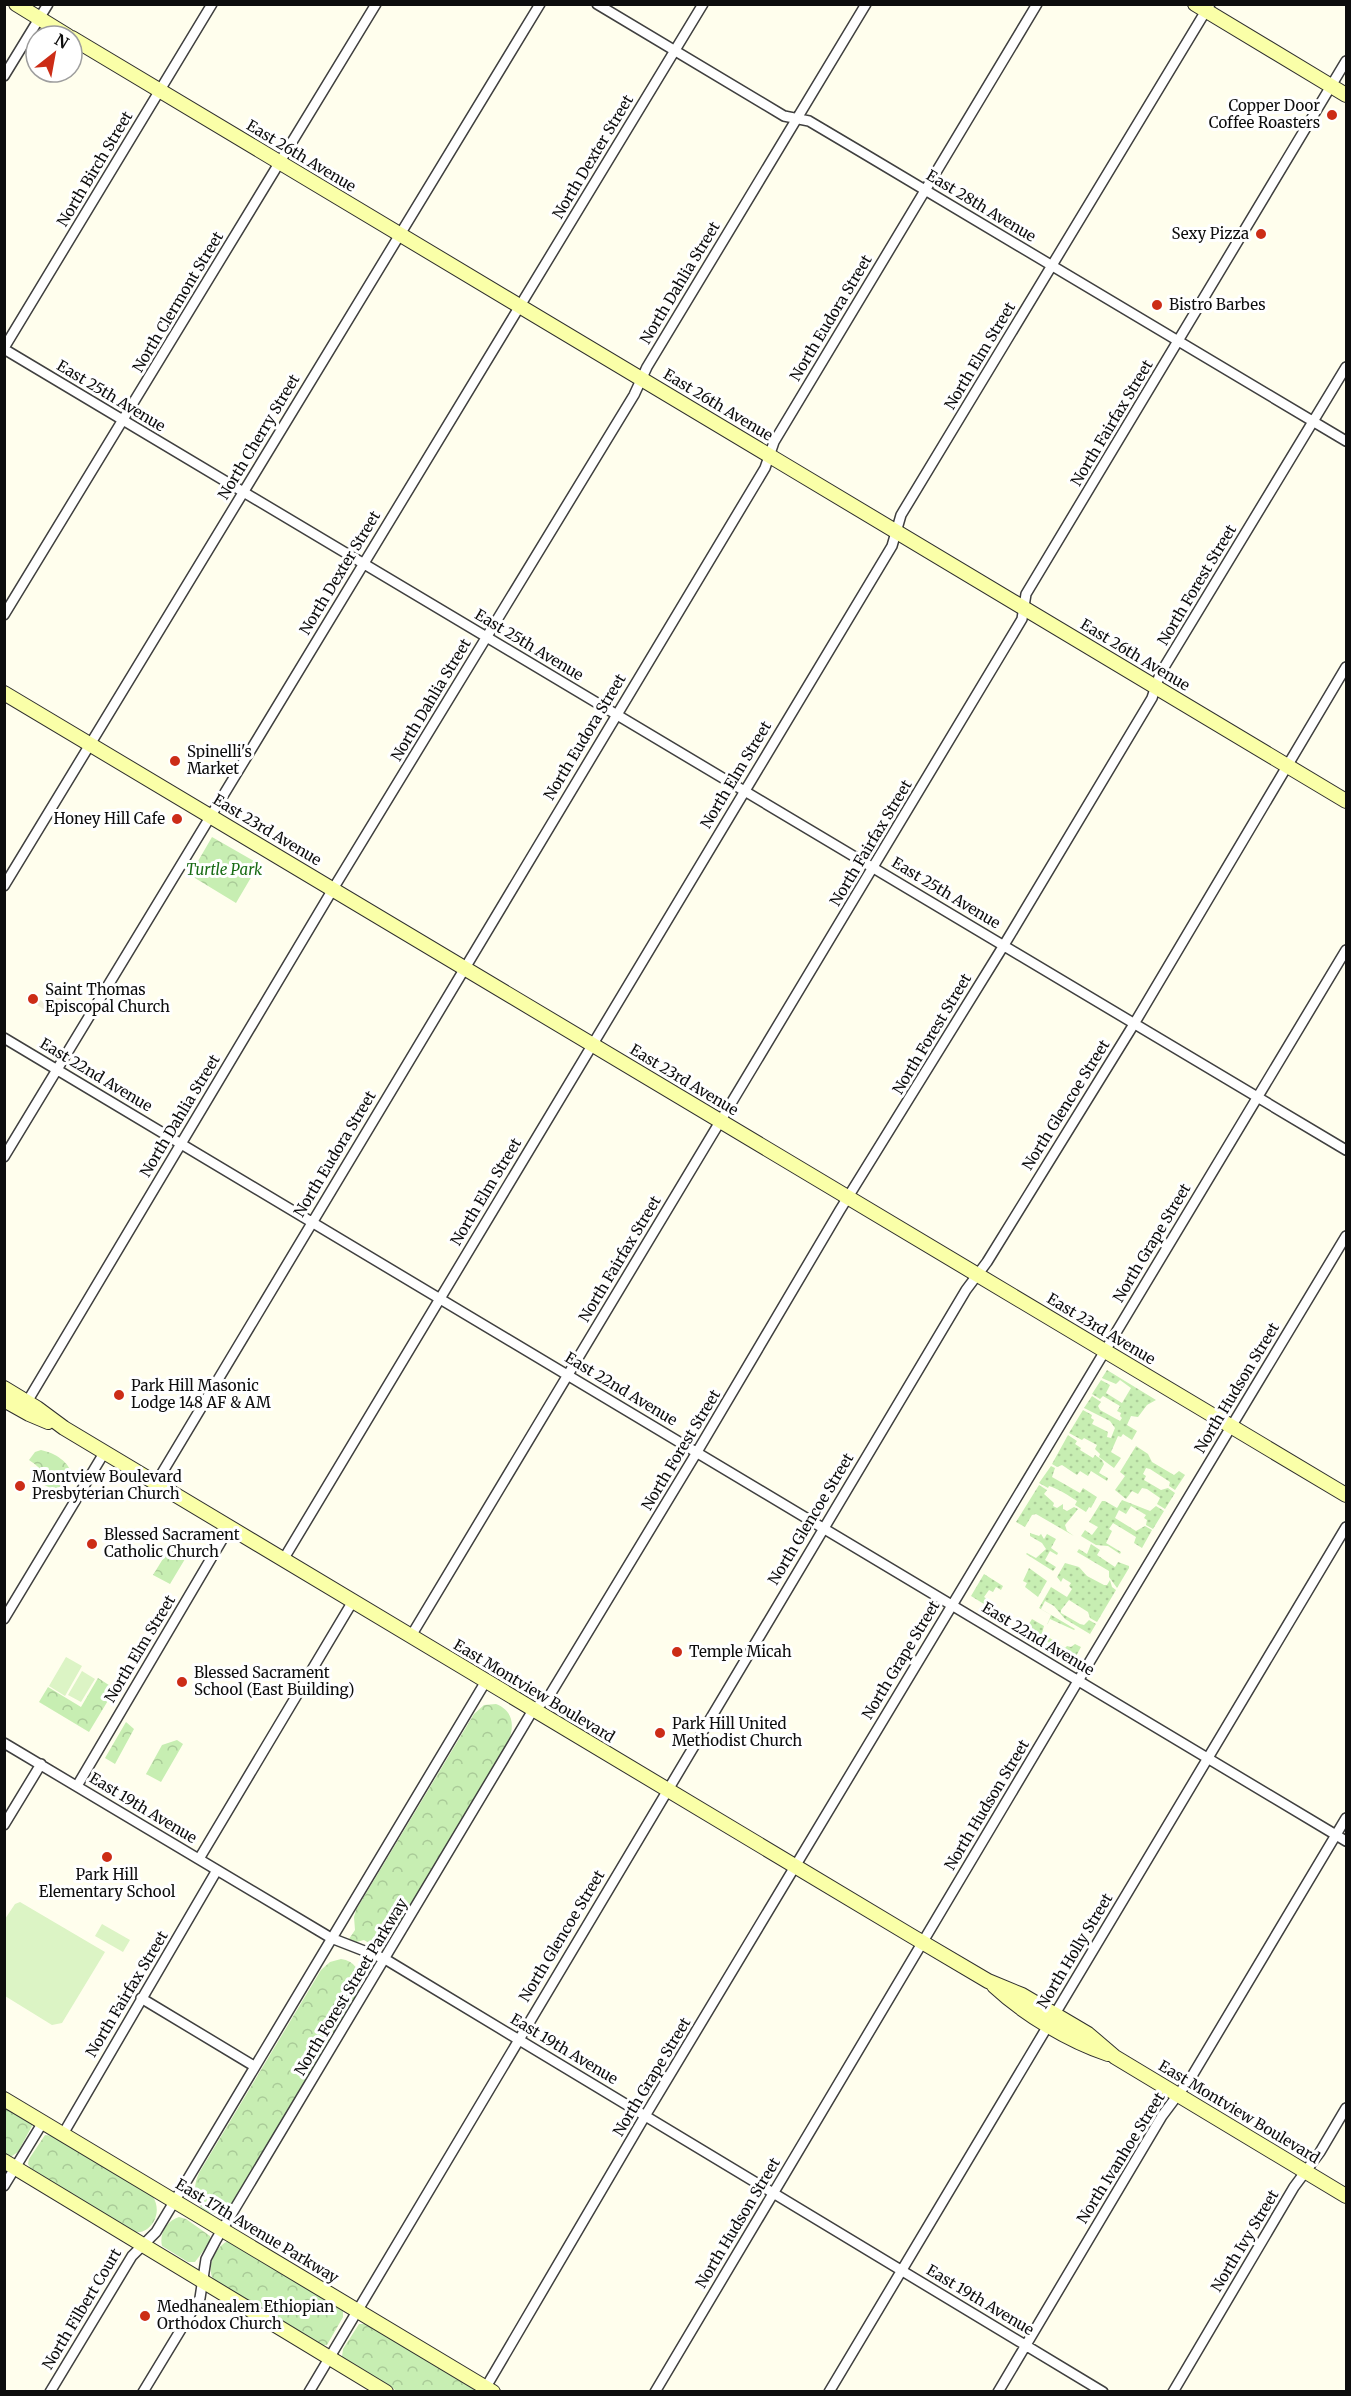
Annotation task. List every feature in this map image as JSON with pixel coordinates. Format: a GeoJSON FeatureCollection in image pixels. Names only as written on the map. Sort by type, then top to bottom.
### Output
{"type":"FeatureCollection","features":[{"type":"Feature","properties":{"kind":"street","name":"East 26th Avenue"},"geometry":{"type":"LineString","coordinates":[[16,4],[49,24]]}},
{"type":"Feature","properties":{"kind":"street"},"geometry":{"type":"LineString","coordinates":[[4,76],[48,4]]}},
{"type":"Feature","properties":{"kind":"street","name":"North Birch Street"},"geometry":{"type":"LineString","coordinates":[[4,349],[212,4]]}},
{"type":"Feature","properties":{"kind":"street","name":"North Clermont Street"},"geometry":{"type":"LineString","coordinates":[[4,615],[376,4]]}},
{"type":"Feature","properties":{"kind":"street","name":"North Cherry Street"},"geometry":{"type":"LineString","coordinates":[[4,886],[540,4]]}},
{"type":"Feature","properties":{"kind":"street","name":"East 28th Avenue"},"geometry":{"type":"LineString","coordinates":[[597,4],[784,116],[809,121],[1347,441]]}},
{"type":"Feature","properties":{"kind":"street","name":"North Dexter Street"},"geometry":{"type":"LineString","coordinates":[[4,1157],[703,4]]}},
{"type":"Feature","properties":{"kind":"street","name":"North Dahlia Street"},"geometry":{"type":"LineString","coordinates":[[24,1406],[866,4]]}},
{"type":"Feature","properties":{"kind":"street","name":"North Eudora Street"},"geometry":{"type":"LineString","coordinates":[[156,1483],[765,468],[774,442],[1037,4]]}},
{"type":"Feature","properties":{"kind":"street"},"geometry":{"type":"LineString","coordinates":[[1204,7],[1347,95]]}},
{"type":"Feature","properties":{"kind":"street","name":"North Elm Street"},"geometry":{"type":"LineString","coordinates":[[283,1560],[892,546],[901,515],[1052,266],[1204,7]]}},
{"type":"Feature","properties":{"kind":"street","name":"East 26th Avenue"},"geometry":{"type":"LineString","coordinates":[[84,45],[1347,801]]}},
{"type":"Feature","properties":{"kind":"street","name":"North Fairfax Street"},"geometry":{"type":"LineString","coordinates":[[411,1636],[1022,619],[1026,594],[1347,61]]}},
{"type":"Feature","properties":{"kind":"street","name":"East 25th Avenue"},"geometry":{"type":"LineString","coordinates":[[4,349],[1347,1150]]}},
{"type":"Feature","properties":{"kind":"street","name":"North Forest Street"},"geometry":{"type":"LineString","coordinates":[[533,1710],[548,1698],[849,1197],[1004,945],[1152,698],[1160,674],[1347,367]]}},
{"type":"Feature","properties":{"kind":"street","name":"North Glencoe Street"},"geometry":{"type":"LineString","coordinates":[[309,2391],[824,1528],[977,1275],[1134,1024],[1347,667]]}},
{"type":"Feature","properties":{"kind":"street","name":"East 23rd Avenue"},"geometry":{"type":"LineString","coordinates":[[4,693],[1347,1495]]}},
{"type":"Feature","properties":{"kind":"street","name":"North Grape Street"},"geometry":{"type":"LineString","coordinates":[[490,2389],[645,2116],[1347,950]]}},
{"type":"Feature","properties":{"kind":"street","name":"East 22nd Avenue"},"geometry":{"type":"LineString","coordinates":[[4,1038],[1347,1841]]}},
{"type":"Feature","properties":{"kind":"street","name":"North Hudson Street"},"geometry":{"type":"LineString","coordinates":[[655,2391],[1078,1681],[1347,1236]]}},
{"type":"Feature","properties":{"kind":"street","name":"East Montview Boulevard"},"geometry":{"type":"LineString","coordinates":[[4,1388],[24,1406]]}},
{"type":"Feature","properties":{"kind":"street","name":"East Montview Boulevard"},"geometry":{"type":"LineString","coordinates":[[4,1400],[24,1406],[64,1428],[987,1981],[1016,1991],[1087,2047],[1115,2057],[1347,2196]]}},
{"type":"Feature","properties":{"kind":"street"},"geometry":{"type":"LineString","coordinates":[[4,1619],[104,1453]]}},
{"type":"Feature","properties":{"kind":"street","name":"North Holly Street"},"geometry":{"type":"LineString","coordinates":[[829,2391],[1347,1527]]}},
{"type":"Feature","properties":{"kind":"street","name":"North Elm Street"},"geometry":{"type":"LineString","coordinates":[[76,1786],[230,1528]]}},
{"type":"Feature","properties":{"kind":"street"},"geometry":{"type":"LineString","coordinates":[[199,1859],[353,1601]]}},
{"type":"Feature","properties":{"kind":"street"},"geometry":{"type":"LineString","coordinates":[[174,2201],[486,1681]]}},
{"type":"Feature","properties":{"kind":"street","name":"North Forest Street Parkway"},"geometry":{"type":"LineString","coordinates":[[203,2282],[206,2259],[533,1710]]}},
{"type":"Feature","properties":{"kind":"street","name":"East 19th Avenue"},"geometry":{"type":"LineString","coordinates":[[4,1743],[331,1938],[385,1959],[1103,2391]]}},
{"type":"Feature","properties":{"kind":"street"},"geometry":{"type":"LineString","coordinates":[[4,1825],[41,1764]]}},
{"type":"Feature","properties":{"kind":"street","name":"North Ivanhoe Street"},"geometry":{"type":"LineString","coordinates":[[998,2391],[1162,2116],[1192,2076],[1347,1818]]}},
{"type":"Feature","properties":{"kind":"street","name":"North Fairfax Street"},"geometry":{"type":"LineString","coordinates":[[63,2134],[218,1870]]}},
{"type":"Feature","properties":{"kind":"street"},"geometry":{"type":"LineString","coordinates":[[141,1998],[255,2066]]}},
{"type":"Feature","properties":{"kind":"street","name":"East 17th Avenue Parkway"},"geometry":{"type":"LineString","coordinates":[[4,2099],[490,2389]]}},
{"type":"Feature","properties":{"kind":"street","name":"North Ivy Street"},"geometry":{"type":"LineString","coordinates":[[1173,2391],[1294,2187],[1347,2108]]}},
{"type":"Feature","properties":{"kind":"street"},"geometry":{"type":"LineString","coordinates":[[4,2186],[10,2165],[44,2122]]}},
{"type":"Feature","properties":{"kind":"street"},"geometry":{"type":"LineString","coordinates":[[10,2165],[386,2391]]}},
{"type":"Feature","properties":{"kind":"street","name":"North Filbert Court"},"geometry":{"type":"LineString","coordinates":[[50,2391],[132,2256],[152,2236],[174,2201]]}},
{"type":"Feature","properties":{"kind":"street"},"geometry":{"type":"LineString","coordinates":[[143,2391],[200,2298],[203,2282]]}},
{"type":"Feature","properties":{"kind":"green space","name":"Turtle Park"},"geometry":{"type":"Polygon","coordinates":[[[212,837],[259,864],[236,903],[190,875],[212,837]]]}},
{"type":"Feature","properties":{"kind":"green space"},"geometry":{"type":"Polygon","coordinates":[[[1107,1370],[1156,1400],[1147,1405],[1138,1417],[1131,1416],[1127,1425],[1137,1431],[1132,1440],[1123,1434],[1121,1437],[1118,1436],[1111,1452],[1121,1458],[1114,1468],[1099,1457],[1100,1454],[1095,1449],[1097,1445],[1069,1433],[1083,1410],[1092,1415],[1091,1418],[1094,1420],[1092,1424],[1108,1432],[1107,1437],[1111,1438],[1115,1428],[1110,1421],[1084,1408],[1092,1396],[1101,1402],[1098,1406],[1100,1410],[1120,1421],[1122,1418],[1121,1413],[1117,1411],[1120,1406],[1103,1396],[1100,1399],[1092,1394],[1101,1380],[1110,1385],[1106,1393],[1122,1403],[1131,1388],[1120,1380],[1116,1384],[1102,1378],[1107,1370]]]}},
{"type":"Feature","properties":{"kind":"green space"},"geometry":{"type":"Polygon","coordinates":[[[1068,1435],[1077,1441],[1075,1444],[1081,1448],[1080,1450],[1093,1458],[1095,1455],[1102,1460],[1104,1464],[1099,1473],[1108,1478],[1107,1481],[1091,1471],[1088,1476],[1080,1471],[1077,1475],[1062,1465],[1057,1467],[1052,1464],[1068,1435]]]}},
{"type":"Feature","properties":{"kind":"green space"},"geometry":{"type":"Polygon","coordinates":[[[1136,1446],[1148,1454],[1152,1462],[1174,1475],[1179,1471],[1185,1475],[1175,1490],[1169,1486],[1170,1482],[1146,1468],[1143,1474],[1146,1476],[1144,1480],[1161,1490],[1168,1488],[1175,1493],[1165,1509],[1157,1504],[1160,1498],[1147,1489],[1142,1488],[1138,1494],[1132,1491],[1126,1499],[1115,1490],[1125,1476],[1120,1472],[1136,1446]]]}},
{"type":"Feature","properties":{"kind":"green space"},"geometry":{"type":"Polygon","coordinates":[[[41,1450],[65,1462],[72,1476],[68,1484],[54,1490],[39,1482],[41,1472],[29,1460],[35,1452],[41,1450]]]}},
{"type":"Feature","properties":{"kind":"green space"},"geometry":{"type":"Polygon","coordinates":[[[1051,1466],[1055,1468],[1052,1477],[1080,1493],[1083,1488],[1097,1497],[1091,1508],[1089,1507],[1086,1512],[1075,1505],[1077,1501],[1053,1487],[1048,1488],[1039,1483],[1051,1466]]]}},
{"type":"Feature","properties":{"kind":"green space"},"geometry":{"type":"Polygon","coordinates":[[[1039,1485],[1047,1490],[1044,1494],[1054,1503],[1053,1506],[1057,1508],[1063,1504],[1063,1509],[1067,1511],[1074,1507],[1078,1509],[1065,1525],[1067,1531],[1074,1536],[1036,1514],[1032,1515],[1025,1527],[1016,1522],[1039,1485]]]}},
{"type":"Feature","properties":{"kind":"green space"},"geometry":{"type":"Polygon","coordinates":[[[1122,1500],[1150,1511],[1156,1506],[1164,1511],[1153,1529],[1146,1525],[1147,1520],[1144,1518],[1146,1515],[1131,1506],[1126,1514],[1119,1510],[1115,1518],[1136,1531],[1145,1526],[1152,1530],[1142,1548],[1134,1543],[1136,1537],[1113,1523],[1106,1543],[1121,1552],[1120,1554],[1108,1546],[1096,1545],[1081,1536],[1085,1530],[1092,1535],[1098,1527],[1089,1522],[1102,1501],[1117,1508],[1122,1500]]]}},
{"type":"Feature","properties":{"kind":"green space"},"geometry":{"type":"Polygon","coordinates":[[[1030,1533],[1039,1536],[1041,1534],[1044,1539],[1047,1534],[1056,1539],[1051,1548],[1058,1553],[1057,1555],[1050,1551],[1045,1560],[1056,1567],[1053,1571],[1026,1554],[1036,1558],[1046,1549],[1042,1543],[1030,1536],[1030,1533]]]}},
{"type":"Feature","properties":{"kind":"green space"},"geometry":{"type":"Polygon","coordinates":[[[1091,1544],[1100,1550],[1097,1555],[1115,1567],[1118,1562],[1129,1566],[1117,1588],[1109,1577],[1109,1571],[1077,1552],[1079,1549],[1087,1554],[1091,1544]]]}},
{"type":"Feature","properties":{"kind":"green space"},"geometry":{"type":"Polygon","coordinates":[[[169,1549],[185,1559],[170,1584],[153,1575],[169,1549]]]}},
{"type":"Feature","properties":{"kind":"green space"},"geometry":{"type":"Polygon","coordinates":[[[1065,1563],[1079,1567],[1087,1576],[1104,1585],[1107,1585],[1110,1580],[1112,1587],[1116,1590],[1097,1622],[1090,1618],[1088,1612],[1069,1600],[1061,1610],[1061,1613],[1080,1624],[1084,1625],[1089,1620],[1096,1624],[1090,1634],[1065,1619],[1054,1606],[1045,1601],[1041,1609],[1075,1629],[1050,1619],[1047,1625],[1051,1615],[1039,1608],[1051,1587],[1067,1597],[1072,1589],[1069,1586],[1071,1583],[1063,1578],[1061,1582],[1057,1577],[1065,1563]]]}},
{"type":"Feature","properties":{"kind":"green space"},"geometry":{"type":"Polygon","coordinates":[[[1029,1568],[1047,1581],[1038,1597],[1025,1587],[1027,1583],[1023,1581],[1029,1568]]]}},
{"type":"Feature","properties":{"kind":"green space"},"geometry":{"type":"Polygon","coordinates":[[[984,1574],[1003,1586],[1001,1590],[996,1587],[993,1592],[989,1590],[984,1597],[993,1603],[992,1609],[971,1596],[984,1574]]]}},
{"type":"Feature","properties":{"kind":"green space"},"geometry":{"type":"Polygon","coordinates":[[[1032,1619],[1044,1626],[1042,1633],[1065,1648],[1075,1644],[1081,1647],[1075,1658],[1026,1629],[1032,1619]]]}},
{"type":"Feature","properties":{"kind":"green space"},"geometry":{"type":"Polygon","coordinates":[[[1025,1631],[1073,1660],[1070,1665],[1024,1638],[1025,1631]]]}},
{"type":"Feature","properties":{"kind":"green space"},"geometry":{"type":"Polygon","coordinates":[[[66,1657],[82,1666],[65,1696],[49,1686],[66,1657]]]}},
{"type":"Feature","properties":{"kind":"green space"},"geometry":{"type":"Polygon","coordinates":[[[82,1671],[95,1679],[81,1702],[68,1695],[82,1671]]]}},
{"type":"Feature","properties":{"kind":"green space"},"geometry":{"type":"Polygon","coordinates":[[[98,1678],[115,1689],[89,1732],[39,1702],[48,1687],[81,1707],[98,1678]]]}},
{"type":"Feature","properties":{"kind":"green space"},"geometry":{"type":"Polygon","coordinates":[[[496,1704],[506,1710],[511,1718],[512,1728],[509,1740],[395,1931],[382,1944],[369,1943],[364,1940],[345,1945],[355,1930],[356,1910],[474,1714],[484,1705],[496,1704]]]}},
{"type":"Feature","properties":{"kind":"green space"},"geometry":{"type":"Polygon","coordinates":[[[126,1722],[134,1729],[115,1764],[105,1758],[126,1722]]]}},
{"type":"Feature","properties":{"kind":"green space"},"geometry":{"type":"Polygon","coordinates":[[[177,1740],[183,1744],[161,1782],[146,1774],[162,1745],[177,1740]]]}},
{"type":"Feature","properties":{"kind":"green space"},"geometry":{"type":"Polygon","coordinates":[[[20,1902],[105,1952],[62,2023],[52,2025],[5,1996],[5,1919],[15,1904],[20,1902]]]}},
{"type":"Feature","properties":{"kind":"green space"},"geometry":{"type":"Polygon","coordinates":[[[102,1924],[130,1940],[123,1952],[95,1936],[102,1924]]]}},
{"type":"Feature","properties":{"kind":"green space"},"geometry":{"type":"Polygon","coordinates":[[[341,1959],[353,1964],[356,1968],[359,1978],[357,1996],[234,2202],[225,2210],[209,2213],[203,2209],[195,2194],[199,2173],[321,1970],[330,1962],[341,1959]]]}},
{"type":"Feature","properties":{"kind":"green space"},"geometry":{"type":"Polygon","coordinates":[[[4,2105],[33,2124],[18,2152],[12,2156],[5,2155],[4,2105]]]}},
{"type":"Feature","properties":{"kind":"green space"},"geometry":{"type":"Polygon","coordinates":[[[45,2135],[54,2136],[153,2197],[157,2209],[150,2226],[146,2230],[133,2232],[32,2171],[28,2164],[29,2159],[45,2135]]]}},
{"type":"Feature","properties":{"kind":"green space"},"geometry":{"type":"Polygon","coordinates":[[[179,2217],[186,2219],[210,2236],[210,2242],[195,2262],[188,2262],[162,2246],[161,2241],[165,2228],[179,2217]]]}},
{"type":"Feature","properties":{"kind":"green space"},"geometry":{"type":"Polygon","coordinates":[[[228,2241],[343,2310],[343,2317],[327,2345],[320,2346],[213,2279],[211,2268],[213,2257],[228,2241]]]}},
{"type":"Feature","properties":{"kind":"green space"},"geometry":{"type":"Polygon","coordinates":[[[359,2324],[368,2324],[480,2391],[397,2391],[342,2357],[343,2349],[359,2324]]]}},
{"type":"Feature","properties":{"kind":"shaded area"},"geometry":{"type":"Polygon","coordinates":[[[54,986],[66,993],[64,996],[67,998],[56,1017],[37,1005],[40,1000],[45,1003],[54,986]]]}},
{"type":"Feature","properties":{"kind":"place","name":"Copper Door Coffee Roasters"},"geometry":{"type":"Point","coordinates":[1332,115]}},
{"type":"Feature","properties":{"kind":"place","name":"Sexy Pizza"},"geometry":{"type":"Point","coordinates":[1261,234]}},
{"type":"Feature","properties":{"kind":"place","name":"Bistro Barbes"},"geometry":{"type":"Point","coordinates":[1157,305]}},
{"type":"Feature","properties":{"kind":"place","name":"Spinelli's Market"},"geometry":{"type":"Point","coordinates":[175,761]}},
{"type":"Feature","properties":{"kind":"place","name":"Honey Hill Cafe"},"geometry":{"type":"Point","coordinates":[177,819]}},
{"type":"Feature","properties":{"kind":"place","name":"Saint Thomas Episcopal Church"},"geometry":{"type":"Point","coordinates":[33,999]}},
{"type":"Feature","properties":{"kind":"place","name":"Park Hill Masonic Lodge 148 AF & AM"},"geometry":{"type":"Point","coordinates":[119,1395]}},
{"type":"Feature","properties":{"kind":"place","name":"Montview Boulevard Presbyterian Church"},"geometry":{"type":"Point","coordinates":[20,1486]}},
{"type":"Feature","properties":{"kind":"place","name":"Blessed Sacrament Catholic Church"},"geometry":{"type":"Point","coordinates":[92,1544]}},
{"type":"Feature","properties":{"kind":"place","name":"Temple Micah"},"geometry":{"type":"Point","coordinates":[677,1652]}},
{"type":"Feature","properties":{"kind":"place","name":"Blessed Sacrament School (East Building)"},"geometry":{"type":"Point","coordinates":[182,1682]}},
{"type":"Feature","properties":{"kind":"place","name":"Park Hill United Methodist Church"},"geometry":{"type":"Point","coordinates":[660,1733]}},
{"type":"Feature","properties":{"kind":"place","name":"Park Hill Elementary School"},"geometry":{"type":"Point","coordinates":[107,1857]}},
{"type":"Feature","properties":{"kind":"place","name":"Medhanealem Ethiopian Orthodox Church"},"geometry":{"type":"Point","coordinates":[145,2316]}}]}
